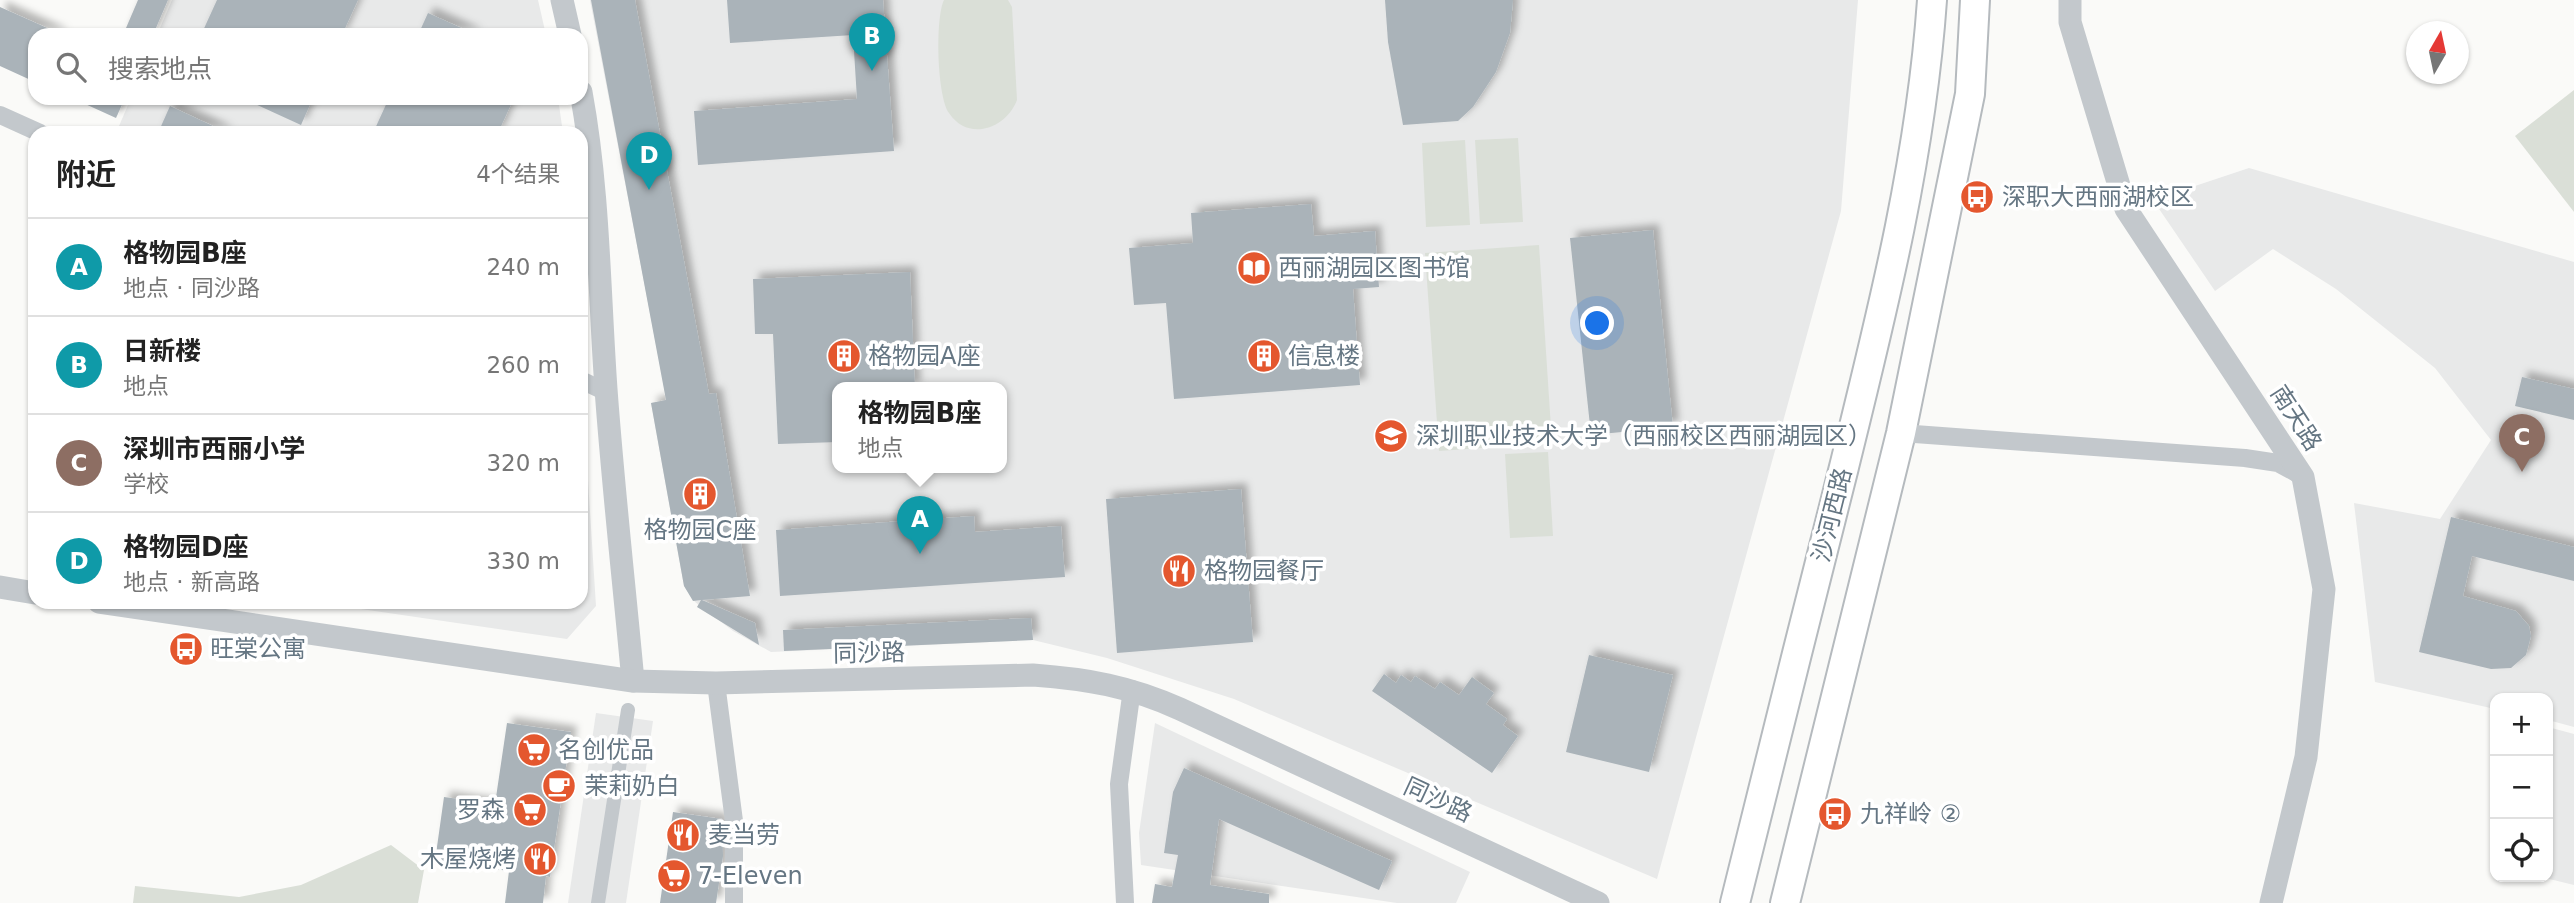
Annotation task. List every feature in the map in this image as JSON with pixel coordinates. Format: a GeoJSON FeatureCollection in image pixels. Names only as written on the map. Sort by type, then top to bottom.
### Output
{"type":"FeatureCollection","features":[{"type":"Feature","properties":{"kind":"main road","name":"沙河西路"},"geometry":{"type":"LineString","coordinates":[[1735,903],[1883,309],[1918,131],[1933,0]]}},
{"type":"Feature","properties":{"kind":"main road","name":"沙河西路"},"geometry":{"type":"LineString","coordinates":[[1785,903],[1901,433],[1970,94],[1975,0]]}},
{"type":"Feature","properties":{"kind":"street"},"geometry":{"type":"LineString","coordinates":[[562,0],[568,28]]}},
{"type":"Feature","properties":{"kind":"street","name":"南天路"},"geometry":{"type":"LineString","coordinates":[[2070,0],[2070,22],[2126,209],[2304,477],[2324,589],[2306,757],[2271,903]]}},
{"type":"Feature","properties":{"kind":"street"},"geometry":{"type":"LineString","coordinates":[[583,105],[586,126]]}},
{"type":"Feature","properties":{"kind":"street"},"geometry":{"type":"LineString","coordinates":[[0,115],[28,128]]}},
{"type":"Feature","properties":{"kind":"street"},"geometry":{"type":"LineString","coordinates":[[588,140],[601,274],[606,392],[633,681]]}},
{"type":"Feature","properties":{"kind":"street"},"geometry":{"type":"LineString","coordinates":[[588,383],[606,392]]}},
{"type":"Feature","properties":{"kind":"street"},"geometry":{"type":"LineString","coordinates":[[1901,433],[2245,458],[2278,463],[2304,477]]}},
{"type":"Feature","properties":{"kind":"street"},"geometry":{"type":"LineString","coordinates":[[0,587],[28,592]]}},
{"type":"Feature","properties":{"kind":"street","name":"同沙路"},"geometry":{"type":"LineString","coordinates":[[146,609],[633,681],[716,683],[1032,676],[1069,678],[1132,689],[1598,903]]}},
{"type":"Feature","properties":{"kind":"street"},"geometry":{"type":"LineString","coordinates":[[716,683],[733,811],[734,903]]}},
{"type":"Feature","properties":{"kind":"street"},"geometry":{"type":"LineString","coordinates":[[1125,903],[1119,784],[1132,689]]}},
{"type":"Feature","properties":{"kind":"street"},"geometry":{"type":"LineString","coordinates":[[598,903],[628,710]]}},
{"type":"Feature","properties":{"kind":"shaded area"},"geometry":{"type":"Polygon","coordinates":[[[172,0],[538,0],[544,28],[160,28],[172,0]]]}},
{"type":"Feature","properties":{"kind":"shaded area","name":"深圳职业技术大学（西丽校区西丽湖园区）"},"geometry":{"type":"Polygon","coordinates":[[[590,0],[1858,0],[1841,211],[1657,879],[1234,699],[1107,658],[1033,640],[771,652],[733,631],[695,602],[684,586],[651,403],[666,400],[590,0]]]}},
{"type":"Feature","properties":{"kind":"shaded area"},"geometry":{"type":"Polygon","coordinates":[[[944,0],[1008,0],[1012,7],[1017,100],[1012,110],[996,125],[976,129],[966,127],[957,122],[945,104],[939,57],[939,23],[944,0]]]}},
{"type":"Feature","properties":{"kind":"shaded area"},"geometry":{"type":"Polygon","coordinates":[[[2574,90],[2574,212],[2515,136],[2574,90]]]}},
{"type":"Feature","properties":{"kind":"shaded area"},"geometry":{"type":"Polygon","coordinates":[[[128,105],[559,105],[562,126],[119,126],[128,105]]]}},
{"type":"Feature","properties":{"kind":"shaded area"},"geometry":{"type":"Polygon","coordinates":[[[1518,138],[1523,222],[1480,224],[1475,140],[1518,138]]]}},
{"type":"Feature","properties":{"kind":"shaded area"},"geometry":{"type":"Polygon","coordinates":[[[1465,140],[1470,225],[1426,227],[1422,143],[1465,140]]]}},
{"type":"Feature","properties":{"kind":"shaded area"},"geometry":{"type":"Polygon","coordinates":[[[2249,168],[2574,262],[2574,727],[2553,721],[2553,693],[2490,693],[2490,708],[2375,682],[2354,503],[2440,519],[2491,440],[2435,368],[2336,289],[2273,249],[2215,291],[2153,200],[2249,168]]]}},
{"type":"Feature","properties":{"kind":"shaded area"},"geometry":{"type":"Polygon","coordinates":[[[1539,245],[1552,443],[1439,451],[1425,253],[1539,245]]]}},
{"type":"Feature","properties":{"kind":"shaded area"},"geometry":{"type":"Polygon","coordinates":[[[1548,452],[1553,536],[1510,538],[1505,454],[1548,452]]]}},
{"type":"Feature","properties":{"kind":"shaded area"},"geometry":{"type":"Polygon","coordinates":[[[588,480],[596,606],[567,639],[361,609],[588,609],[588,480]]]}},
{"type":"Feature","properties":{"kind":"shaded area"},"geometry":{"type":"Polygon","coordinates":[[[596,713],[653,721],[626,903],[568,903],[596,713]]]}},
{"type":"Feature","properties":{"kind":"shaded area"},"geometry":{"type":"Polygon","coordinates":[[[1155,723],[1470,872],[1456,903],[1397,903],[1141,865],[1139,833],[1155,723]]]}},
{"type":"Feature","properties":{"kind":"shaded area"},"geometry":{"type":"Polygon","coordinates":[[[2553,728],[2574,734],[2574,885],[2553,880],[2553,728]]]}},
{"type":"Feature","properties":{"kind":"shaded area"},"geometry":{"type":"Polygon","coordinates":[[[391,845],[424,870],[418,903],[133,903],[135,886],[239,897],[301,885],[391,845]]]}},
{"type":"Feature","properties":{"kind":"building"},"geometry":{"type":"Polygon","coordinates":[[[138,0],[168,0],[156,28],[126,28],[138,0]]]}},
{"type":"Feature","properties":{"kind":"building"},"geometry":{"type":"Polygon","coordinates":[[[217,0],[358,0],[345,28],[204,28],[217,0]]]}},
{"type":"Feature","properties":{"kind":"building"},"geometry":{"type":"Polygon","coordinates":[[[591,0],[635,0],[709,394],[716,393],[750,596],[702,600],[755,623],[759,645],[697,607],[701,600],[693,601],[684,586],[651,403],[666,400],[591,0]]]}},
{"type":"Feature","properties":{"kind":"building"},"geometry":{"type":"Polygon","coordinates":[[[727,0],[883,0],[894,151],[698,165],[694,111],[857,99],[853,35],[730,43],[727,0]]]}},
{"type":"Feature","properties":{"kind":"building"},"geometry":{"type":"Polygon","coordinates":[[[1385,0],[1513,0],[1510,33],[1496,72],[1473,107],[1458,121],[1403,125],[1388,42],[1385,0]]]}},
{"type":"Feature","properties":{"kind":"building"},"geometry":{"type":"Polygon","coordinates":[[[0,7],[47,28],[28,28],[28,79],[0,66],[0,7]]]}},
{"type":"Feature","properties":{"kind":"building"},"geometry":{"type":"Polygon","coordinates":[[[428,13],[461,28],[421,28],[428,13]]]}},
{"type":"Feature","properties":{"kind":"building"},"geometry":{"type":"Polygon","coordinates":[[[87,105],[122,105],[116,118],[87,105]]]}},
{"type":"Feature","properties":{"kind":"building"},"geometry":{"type":"Polygon","coordinates":[[[257,105],[310,105],[301,125],[257,105]]]}},
{"type":"Feature","properties":{"kind":"building"},"geometry":{"type":"Polygon","coordinates":[[[386,105],[511,105],[501,126],[376,126],[386,105]]]}},
{"type":"Feature","properties":{"kind":"building"},"geometry":{"type":"Polygon","coordinates":[[[170,106],[213,126],[161,126],[170,106]]]}},
{"type":"Feature","properties":{"kind":"building"},"geometry":{"type":"Polygon","coordinates":[[[1311,204],[1314,236],[1375,231],[1379,287],[1353,289],[1360,385],[1174,399],[1166,303],[1134,305],[1129,248],[1193,243],[1191,213],[1311,204]]]}},
{"type":"Feature","properties":{"kind":"building"},"geometry":{"type":"Polygon","coordinates":[[[1653,230],[1673,427],[1591,435],[1570,238],[1653,230]]]}},
{"type":"Feature","properties":{"kind":"building","name":"格物园A座"},"geometry":{"type":"Polygon","coordinates":[[[910,272],[915,382],[832,382],[832,442],[778,444],[773,334],[755,334],[753,279],[910,272]]]}},
{"type":"Feature","properties":{"kind":"building"},"geometry":{"type":"Polygon","coordinates":[[[2522,377],[2574,389],[2574,420],[2515,406],[2522,377]]]}},
{"type":"Feature","properties":{"kind":"building","name":"格物园餐厅"},"geometry":{"type":"Polygon","coordinates":[[[1241,489],[1253,642],[1117,653],[1106,499],[1241,489]]]}},
{"type":"Feature","properties":{"kind":"building"},"geometry":{"type":"Polygon","coordinates":[[[974,516],[975,532],[1061,526],[1065,577],[780,596],[776,530],[974,516]]]}},
{"type":"Feature","properties":{"kind":"building"},"geometry":{"type":"Polygon","coordinates":[[[2451,517],[2574,547],[2574,581],[2472,556],[2463,596],[2516,611],[2529,626],[2531,636],[2526,655],[2511,668],[2491,669],[2419,652],[2451,517]]]}},
{"type":"Feature","properties":{"kind":"building"},"geometry":{"type":"Polygon","coordinates":[[[1031,618],[1033,640],[784,651],[783,630],[1031,618]]]}},
{"type":"Feature","properties":{"kind":"building"},"geometry":{"type":"Polygon","coordinates":[[[1589,655],[1673,675],[1649,772],[1566,752],[1589,655]]]}},
{"type":"Feature","properties":{"kind":"building"},"geometry":{"type":"Polygon","coordinates":[[[1384,674],[1396,683],[1401,675],[1411,682],[1415,676],[1435,689],[1440,682],[1459,695],[1472,677],[1494,693],[1486,704],[1507,719],[1503,725],[1518,736],[1492,773],[1372,691],[1384,674]]]}},
{"type":"Feature","properties":{"kind":"building"},"geometry":{"type":"Polygon","coordinates":[[[507,723],[571,732],[550,877],[546,876],[543,903],[505,903],[509,871],[435,861],[444,797],[495,804],[507,723]]]}},
{"type":"Feature","properties":{"kind":"building"},"geometry":{"type":"Polygon","coordinates":[[[1184,768],[1392,861],[1379,890],[1219,819],[1210,885],[1269,894],[1269,903],[1152,903],[1155,884],[1172,887],[1178,855],[1164,853],[1173,792],[1184,768]]]}},
{"type":"Feature","properties":{"kind":"building"},"geometry":{"type":"Polygon","coordinates":[[[673,812],[722,819],[723,856],[716,903],[660,903],[673,812]]]}},
{"type":"Feature","properties":{"kind":"place","name":"日新楼"},"geometry":{"type":"Point","coordinates":[872,71]}},
{"type":"Feature","properties":{"kind":"place","name":"格物园D座"},"geometry":{"type":"Point","coordinates":[649,190]}},
{"type":"Feature","properties":{"kind":"place","name":"深职大西丽湖校区"},"geometry":{"type":"Point","coordinates":[1977,197]}},
{"type":"Feature","properties":{"kind":"place","name":"西丽湖园区图书馆"},"geometry":{"type":"Point","coordinates":[1254,268]}},
{"type":"Feature","properties":{"kind":"place","name":"格物园A座"},"geometry":{"type":"Point","coordinates":[844,356]}},
{"type":"Feature","properties":{"kind":"place","name":"信息楼"},"geometry":{"type":"Point","coordinates":[1264,356]}},
{"type":"Feature","properties":{"kind":"place","name":"深圳职业技术大学（西丽校区西丽湖园区）"},"geometry":{"type":"Point","coordinates":[1391,436]}},
{"type":"Feature","properties":{"kind":"place","name":"深圳市西丽小学"},"geometry":{"type":"Point","coordinates":[2522,472]}},
{"type":"Feature","properties":{"kind":"place","name":"格物园C座"},"geometry":{"type":"Point","coordinates":[700,494]}},
{"type":"Feature","properties":{"kind":"place","name":"格物园B座"},"geometry":{"type":"Point","coordinates":[920,554]}},
{"type":"Feature","properties":{"kind":"place","name":"格物园餐厅"},"geometry":{"type":"Point","coordinates":[1179,571]}},
{"type":"Feature","properties":{"kind":"place","name":"旺棠公寓"},"geometry":{"type":"Point","coordinates":[186,649]}},
{"type":"Feature","properties":{"kind":"place","name":"名创优品"},"geometry":{"type":"Point","coordinates":[534,750]}},
{"type":"Feature","properties":{"kind":"place","name":"茉莉奶白"},"geometry":{"type":"Point","coordinates":[559,786]}},
{"type":"Feature","properties":{"kind":"place","name":"罗森"},"geometry":{"type":"Point","coordinates":[530,810]}},
{"type":"Feature","properties":{"kind":"place","name":"九祥岭 ②"},"geometry":{"type":"Point","coordinates":[1835,814]}},
{"type":"Feature","properties":{"kind":"place","name":"麦当劳"},"geometry":{"type":"Point","coordinates":[683,835]}},
{"type":"Feature","properties":{"kind":"place","name":"木屋烧烤"},"geometry":{"type":"Point","coordinates":[540,859]}},
{"type":"Feature","properties":{"kind":"place","name":"7-Eleven"},"geometry":{"type":"Point","coordinates":[674,876]}}]}
